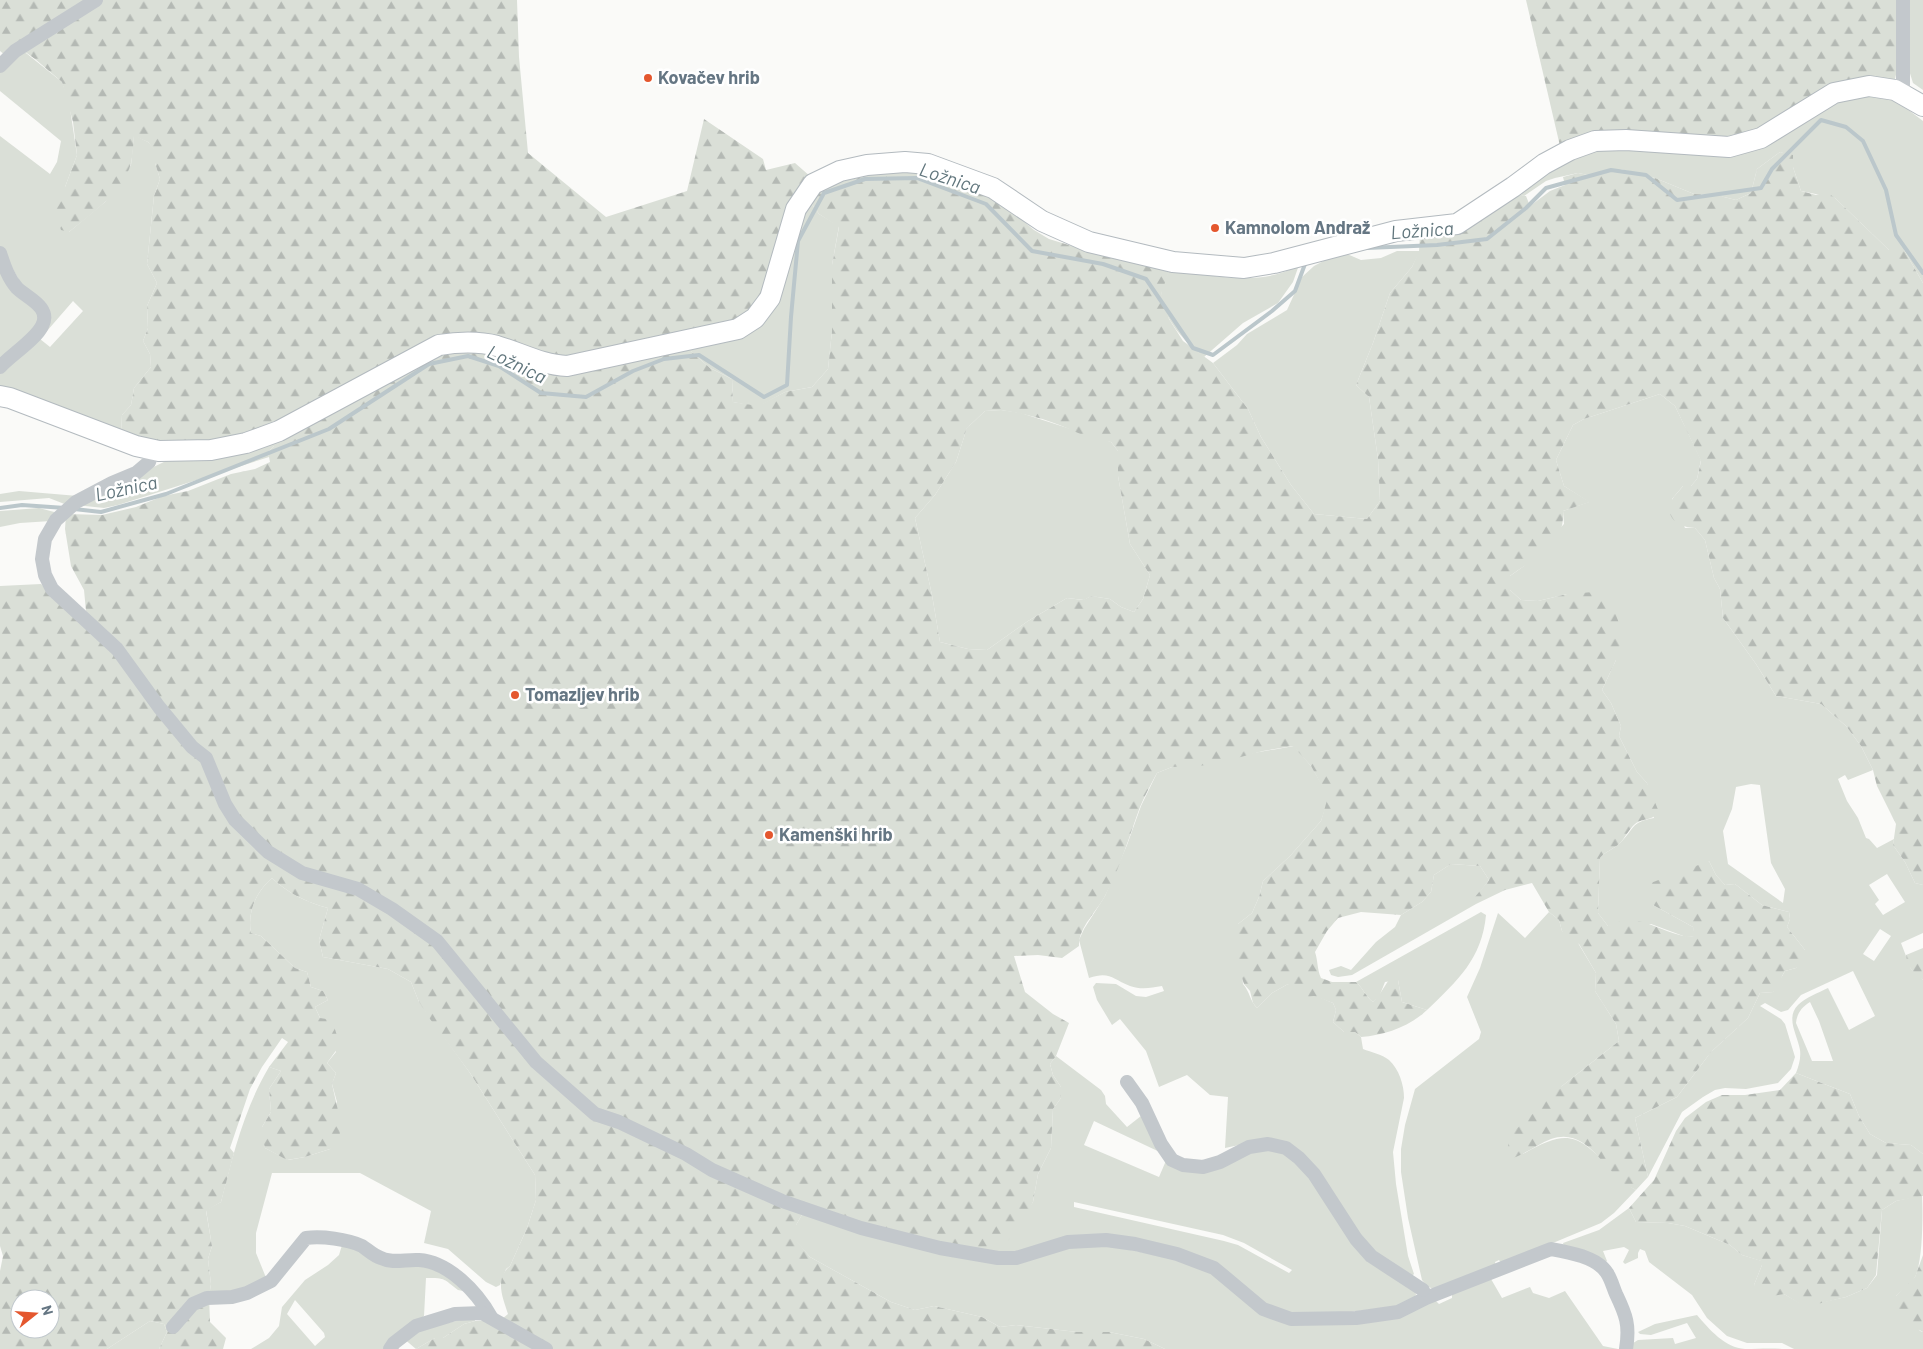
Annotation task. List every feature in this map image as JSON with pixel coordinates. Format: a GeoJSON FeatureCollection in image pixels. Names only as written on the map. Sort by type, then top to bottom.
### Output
{"type":"FeatureCollection","features":[{"type":"Feature","properties":{"kind":"street"},"geometry":{"type":"LineString","coordinates":[[0,66],[15,51],[96,0]]}},
{"type":"Feature","properties":{"kind":"street"},"geometry":{"type":"LineString","coordinates":[[1902,94],[1903,0]]}},
{"type":"Feature","properties":{"kind":"street"},"geometry":{"type":"LineString","coordinates":[[0,396],[10,398],[136,446],[153,450],[180,452],[211,450],[246,444],[279,431],[439,345],[462,342],[495,346],[550,365],[567,366],[738,329],[755,318],[770,298],[796,208],[814,184],[840,171],[867,165],[905,162],[928,164],[993,188],[1042,221],[1090,242],[1173,262],[1244,268],[1277,262],[1396,231],[1457,224],[1544,164],[1570,150],[1595,141],[1626,140],[1729,147],[1761,138],[1834,93],[1869,86],[1894,90],[1923,106]]}},
{"type":"Feature","properties":{"kind":"street"},"geometry":{"type":"LineString","coordinates":[[0,253],[16,288],[41,307],[44,319],[42,327],[36,334],[0,367]]}},
{"type":"Feature","properties":{"kind":"street"},"geometry":{"type":"LineString","coordinates":[[153,450],[149,462],[136,473],[112,483],[69,508],[56,520],[46,539],[42,559],[44,575],[52,589],[117,649],[159,707],[192,747],[206,758],[224,804],[235,820],[268,852],[302,873],[358,889],[392,909],[437,940],[536,1062],[595,1114],[619,1122],[686,1154],[712,1170],[782,1201],[861,1228],[940,1248],[998,1258],[1016,1258],[1068,1242],[1106,1240],[1135,1244],[1177,1254],[1214,1268],[1263,1309],[1291,1319],[1356,1318],[1398,1312],[1426,1298],[1551,1250],[1573,1252],[1606,1271],[1625,1312],[1629,1332],[1626,1349]]}},
{"type":"Feature","properties":{"kind":"street"},"geometry":{"type":"LineString","coordinates":[[1128,1082],[1142,1103],[1161,1144],[1172,1160],[1183,1165],[1202,1167],[1220,1162],[1249,1146],[1268,1144],[1286,1148],[1299,1158],[1314,1174],[1356,1239],[1371,1256],[1423,1290]]}},
{"type":"Feature","properties":{"kind":"street"},"geometry":{"type":"LineString","coordinates":[[173,1326],[193,1304],[207,1298],[232,1297],[247,1293],[271,1281],[306,1238],[315,1237],[350,1241],[364,1247],[380,1258],[391,1261],[429,1261],[442,1266],[474,1294],[491,1318]]}},
{"type":"Feature","properties":{"kind":"street"},"geometry":{"type":"LineString","coordinates":[[390,1349],[394,1343],[416,1326],[455,1314],[482,1312],[546,1349]]}},
{"type":"Feature","properties":{"kind":"green space"},"geometry":{"type":"Polygon","coordinates":[[[0,0],[517,0],[519,57],[528,153],[606,217],[687,191],[704,119],[763,159],[766,170],[795,163],[811,177],[766,294],[738,321],[565,360],[476,335],[252,434],[174,446],[121,434],[122,415],[131,405],[134,388],[151,367],[150,354],[143,341],[148,328],[147,306],[157,283],[147,264],[154,196],[160,179],[155,163],[155,151],[148,142],[134,136],[131,163],[114,193],[69,232],[61,230],[57,218],[54,192],[65,187],[77,155],[73,122],[62,82],[17,46],[6,56],[0,51],[0,0]]]}},
{"type":"Feature","properties":{"kind":"green space"},"geometry":{"type":"Polygon","coordinates":[[[1526,0],[1899,0],[1898,66],[1895,79],[1723,140],[1560,146],[1526,0]]]}},
{"type":"Feature","properties":{"kind":"green space"},"geometry":{"type":"Polygon","coordinates":[[[1908,0],[1923,0],[1923,90],[1913,83],[1908,67],[1908,0]]]}},
{"type":"Feature","properties":{"kind":"green space"},"geometry":{"type":"Polygon","coordinates":[[[21,49],[62,82],[69,102],[77,155],[65,187],[69,232],[105,202],[131,165],[134,135],[148,142],[156,151],[155,163],[160,179],[154,196],[147,264],[157,283],[147,306],[148,328],[143,341],[150,354],[151,367],[134,388],[131,405],[122,415],[121,434],[0,389],[0,370],[46,326],[0,247],[0,136],[50,174],[57,162],[61,141],[0,91],[0,69],[21,49]],[[73,301],[40,339],[50,347],[83,311],[73,301]]]}},
{"type":"Feature","properties":{"kind":"green space"},"geometry":{"type":"Polygon","coordinates":[[[1879,94],[1898,102],[1923,121],[1923,283],[1904,250],[1889,250],[1835,198],[1801,191],[1793,167],[1793,156],[1780,152],[1757,169],[1751,193],[1736,200],[1716,195],[1694,194],[1655,178],[1620,169],[1593,176],[1578,173],[1555,178],[1546,181],[1524,196],[1516,192],[1579,154],[1838,100],[1879,94]]]}},
{"type":"Feature","properties":{"kind":"green space"},"geometry":{"type":"Polygon","coordinates":[[[1780,152],[1793,155],[1793,167],[1801,191],[1816,195],[1827,192],[1889,250],[1904,250],[1923,283],[1923,885],[1915,883],[1905,862],[1893,845],[1896,824],[1877,786],[1873,770],[1861,746],[1846,726],[1821,704],[1776,696],[1723,618],[1720,589],[1714,578],[1705,540],[1695,528],[1683,526],[1674,520],[1669,510],[1673,498],[1683,486],[1691,486],[1697,479],[1701,461],[1675,406],[1660,394],[1584,419],[1573,425],[1556,460],[1564,486],[1590,502],[1563,511],[1562,524],[1554,543],[1538,557],[1510,576],[1510,590],[1521,600],[1538,601],[1567,594],[1594,592],[1608,600],[1623,634],[1616,660],[1602,690],[1611,703],[1621,726],[1619,736],[1637,772],[1647,783],[1659,812],[1653,817],[1635,824],[1620,843],[1600,858],[1598,913],[1608,926],[1625,920],[1636,921],[1678,935],[1694,936],[1693,927],[1653,905],[1648,884],[1709,861],[1716,875],[1725,885],[1735,884],[1762,905],[1789,912],[1790,919],[1787,927],[1808,956],[1796,968],[1785,971],[1780,987],[1773,992],[1760,993],[1748,1018],[1711,1052],[1677,1097],[1635,1118],[1648,1177],[1636,1190],[1617,1178],[1593,1151],[1575,1139],[1564,1137],[1551,1139],[1513,1158],[1509,1151],[1508,1145],[1512,1133],[1562,1086],[1619,1041],[1616,1024],[1595,991],[1596,973],[1579,944],[1568,940],[1562,931],[1559,920],[1549,912],[1532,883],[1505,890],[1476,904],[1475,897],[1489,880],[1480,866],[1451,864],[1434,875],[1431,892],[1422,902],[1401,915],[1361,912],[1338,918],[1327,931],[1315,952],[1321,978],[1332,982],[1356,982],[1373,1002],[1393,976],[1398,980],[1402,1002],[1427,1010],[1412,1021],[1396,1029],[1361,1037],[1355,1032],[1344,1032],[1333,1022],[1336,1010],[1333,1003],[1314,996],[1300,999],[1288,984],[1272,993],[1257,1008],[1253,1003],[1250,991],[1244,984],[1234,954],[1238,924],[1252,913],[1263,881],[1290,856],[1321,821],[1328,797],[1311,766],[1293,746],[1263,751],[1211,765],[1172,767],[1157,773],[1140,807],[1115,874],[1102,902],[1085,926],[1079,946],[1062,958],[1038,955],[1014,956],[1025,992],[1053,1014],[1069,1023],[1056,1056],[1050,1064],[1053,1075],[1061,1087],[1061,1098],[1053,1109],[1051,1148],[1038,1174],[1033,1202],[1019,1228],[996,1254],[894,1234],[782,1197],[600,1111],[541,1059],[439,936],[307,871],[272,849],[236,815],[195,745],[86,611],[84,590],[71,566],[65,529],[66,515],[102,515],[136,507],[163,496],[188,491],[231,474],[255,469],[270,462],[268,452],[274,446],[274,439],[439,354],[469,349],[515,361],[685,346],[710,368],[732,379],[733,402],[758,406],[785,392],[812,387],[828,369],[832,331],[832,265],[839,227],[819,214],[809,200],[821,189],[856,171],[922,170],[999,201],[1034,230],[1049,239],[1095,253],[1170,269],[1161,294],[1169,319],[1183,341],[1213,363],[1248,409],[1261,437],[1291,485],[1314,514],[1367,519],[1380,501],[1378,459],[1369,397],[1356,385],[1390,293],[1412,267],[1419,251],[1420,236],[1516,192],[1526,196],[1530,206],[1550,191],[1565,185],[1563,177],[1578,173],[1593,176],[1620,169],[1655,178],[1694,194],[1716,195],[1736,200],[1751,193],[1757,169],[1780,152]],[[1001,410],[985,411],[967,428],[956,462],[935,495],[915,518],[940,642],[968,649],[987,650],[1028,621],[1067,598],[1083,600],[1091,596],[1110,599],[1121,607],[1134,612],[1143,599],[1150,575],[1130,544],[1118,476],[1118,451],[1111,442],[1088,437],[1039,418],[1001,410]]]}},
{"type":"Feature","properties":{"kind":"green space"},"geometry":{"type":"Polygon","coordinates":[[[809,200],[819,214],[839,226],[832,265],[832,331],[828,369],[812,387],[785,392],[758,407],[733,402],[732,379],[710,368],[685,346],[784,280],[809,200]]]}},
{"type":"Feature","properties":{"kind":"green space"},"geometry":{"type":"Polygon","coordinates":[[[1397,251],[1420,251],[1412,267],[1390,293],[1356,385],[1369,397],[1378,459],[1380,501],[1367,519],[1314,514],[1291,485],[1261,437],[1248,409],[1213,363],[1237,345],[1247,334],[1287,310],[1302,277],[1314,266],[1337,254],[1347,254],[1361,260],[1381,258],[1397,251]]]}},
{"type":"Feature","properties":{"kind":"green space"},"geometry":{"type":"Polygon","coordinates":[[[0,261],[37,307],[42,323],[0,364],[0,261]]]}},
{"type":"Feature","properties":{"kind":"green space"},"geometry":{"type":"Polygon","coordinates":[[[1299,265],[1293,282],[1278,303],[1243,323],[1204,357],[1176,330],[1163,305],[1161,293],[1170,269],[1236,278],[1252,278],[1284,272],[1299,265]]]}},
{"type":"Feature","properties":{"kind":"green space"},"geometry":{"type":"Polygon","coordinates":[[[1660,394],[1675,406],[1701,460],[1697,479],[1691,486],[1683,486],[1672,499],[1685,528],[1695,528],[1705,540],[1714,578],[1720,589],[1723,618],[1776,696],[1821,704],[1846,726],[1861,746],[1873,770],[1848,780],[1845,775],[1838,779],[1866,838],[1877,848],[1894,839],[1893,845],[1905,862],[1915,883],[1923,885],[1923,933],[1901,943],[1911,969],[1923,980],[1923,1154],[1911,1145],[1886,1143],[1870,1134],[1859,1116],[1850,1094],[1796,1073],[1800,1062],[1800,1053],[1792,1021],[1794,1010],[1801,1002],[1828,988],[1849,1030],[1875,1016],[1853,971],[1801,995],[1788,1010],[1781,1012],[1765,1003],[1760,1006],[1781,1019],[1785,1024],[1795,1057],[1791,1069],[1778,1083],[1746,1089],[1725,1088],[1715,1090],[1682,1112],[1648,1177],[1635,1118],[1677,1097],[1711,1052],[1748,1018],[1760,993],[1773,992],[1785,971],[1796,968],[1805,950],[1787,927],[1790,919],[1789,912],[1762,905],[1735,884],[1725,885],[1716,875],[1709,861],[1653,905],[1693,927],[1695,936],[1686,937],[1651,924],[1608,926],[1598,913],[1600,858],[1620,843],[1637,824],[1654,818],[1647,783],[1637,772],[1619,736],[1621,726],[1611,703],[1602,690],[1616,660],[1567,594],[1538,601],[1521,600],[1510,590],[1510,576],[1524,566],[1564,524],[1563,511],[1589,502],[1564,486],[1556,460],[1573,425],[1584,419],[1660,394]],[[1751,784],[1736,787],[1732,809],[1723,831],[1728,864],[1783,903],[1785,889],[1771,863],[1760,785],[1751,784]],[[1887,874],[1869,885],[1879,900],[1875,904],[1883,915],[1905,902],[1887,874]],[[1880,929],[1863,954],[1874,961],[1891,936],[1880,929]],[[1810,1002],[1802,1008],[1796,1023],[1812,1061],[1833,1061],[1810,1002]]]}},
{"type":"Feature","properties":{"kind":"green space"},"geometry":{"type":"Polygon","coordinates":[[[1001,410],[1021,413],[1111,442],[1118,451],[1118,476],[1130,544],[1150,575],[1143,599],[1134,612],[1121,607],[1110,599],[1091,596],[1084,600],[1067,598],[1028,621],[987,650],[968,649],[940,642],[915,518],[935,495],[956,462],[967,428],[985,411],[1001,410]]]}},
{"type":"Feature","properties":{"kind":"green space"},"geometry":{"type":"Polygon","coordinates":[[[274,439],[274,446],[268,452],[269,457],[118,505],[104,508],[76,505],[172,458],[274,439]]]}},
{"type":"Feature","properties":{"kind":"green space"},"geometry":{"type":"Polygon","coordinates":[[[19,491],[78,496],[67,505],[49,498],[0,502],[0,494],[19,491]]]}},
{"type":"Feature","properties":{"kind":"green space"},"geometry":{"type":"Polygon","coordinates":[[[39,508],[58,513],[51,521],[20,523],[0,527],[0,511],[39,508]]]}},
{"type":"Feature","properties":{"kind":"green space"},"geometry":{"type":"Polygon","coordinates":[[[41,584],[113,649],[197,756],[253,843],[359,892],[434,944],[564,1091],[803,1213],[796,1225],[796,1240],[810,1257],[891,1302],[915,1310],[934,1306],[982,1317],[1000,1327],[1016,1325],[1077,1332],[1109,1332],[1144,1339],[1165,1349],[416,1349],[435,1338],[443,1338],[464,1324],[475,1321],[502,1319],[508,1314],[501,1289],[502,1277],[510,1266],[527,1228],[536,1200],[535,1175],[470,1073],[419,1002],[411,982],[388,969],[323,957],[319,940],[328,908],[298,897],[272,878],[261,890],[254,903],[250,918],[251,933],[261,936],[295,968],[307,972],[311,987],[323,991],[328,1000],[315,1007],[320,1018],[332,1020],[340,1045],[327,1063],[336,1073],[332,1084],[339,1115],[340,1137],[330,1149],[305,1157],[287,1160],[265,1148],[262,1127],[271,1112],[269,1089],[281,1071],[269,1067],[288,1042],[282,1038],[262,1067],[250,1089],[230,1148],[234,1153],[221,1202],[206,1211],[212,1246],[208,1259],[211,1284],[209,1296],[210,1322],[226,1338],[223,1349],[159,1349],[167,1332],[164,1324],[150,1321],[107,1349],[0,1349],[0,1271],[3,1256],[0,1246],[0,586],[41,584]]]}},
{"type":"Feature","properties":{"kind":"green space"},"geometry":{"type":"Polygon","coordinates":[[[1294,746],[1311,766],[1329,797],[1321,821],[1290,856],[1263,881],[1252,913],[1238,924],[1243,984],[1257,1008],[1272,993],[1288,984],[1333,1003],[1336,1010],[1333,1022],[1344,1032],[1355,1032],[1361,1037],[1363,1049],[1386,1058],[1396,1068],[1402,1083],[1404,1098],[1393,1152],[1396,1184],[1408,1256],[1414,1274],[1412,1276],[1367,1247],[1318,1172],[1263,1140],[1225,1148],[1228,1097],[1210,1095],[1187,1075],[1159,1087],[1146,1051],[1120,1019],[1112,1025],[1097,1000],[1093,987],[1096,983],[1116,984],[1136,996],[1146,997],[1164,991],[1162,986],[1138,988],[1102,975],[1089,978],[1079,940],[1105,896],[1141,806],[1157,773],[1172,767],[1294,746]]]}},
{"type":"Feature","properties":{"kind":"green space"},"geometry":{"type":"Polygon","coordinates":[[[1451,864],[1480,866],[1489,880],[1476,897],[1476,904],[1352,975],[1338,977],[1331,975],[1329,970],[1341,966],[1351,970],[1376,942],[1395,927],[1401,915],[1422,902],[1431,892],[1434,875],[1451,864]]]}},
{"type":"Feature","properties":{"kind":"green space"},"geometry":{"type":"Polygon","coordinates":[[[272,878],[298,897],[328,908],[319,940],[323,957],[388,969],[411,982],[419,1002],[470,1073],[535,1175],[536,1200],[527,1228],[500,1285],[496,1287],[486,1282],[448,1249],[424,1243],[431,1211],[360,1173],[272,1173],[256,1233],[256,1253],[267,1280],[243,1292],[209,1296],[211,1284],[208,1259],[212,1246],[206,1210],[221,1202],[246,1116],[269,1067],[281,1071],[269,1089],[271,1112],[262,1127],[265,1148],[288,1160],[330,1149],[337,1102],[332,1084],[336,1073],[327,1063],[336,1052],[315,1007],[328,1000],[323,991],[311,987],[307,972],[295,968],[261,936],[251,933],[250,918],[254,903],[261,890],[272,878]]]}},
{"type":"Feature","properties":{"kind":"green space"},"geometry":{"type":"Polygon","coordinates":[[[1481,912],[1486,915],[1484,931],[1473,957],[1458,979],[1427,1010],[1402,1002],[1398,980],[1385,982],[1379,997],[1373,1002],[1356,982],[1481,912]]]}},
{"type":"Feature","properties":{"kind":"green space"},"geometry":{"type":"Polygon","coordinates":[[[1549,912],[1559,920],[1562,931],[1578,943],[1596,973],[1595,991],[1616,1024],[1619,1041],[1562,1086],[1523,1154],[1550,1141],[1570,1138],[1588,1147],[1622,1180],[1636,1190],[1614,1213],[1601,1223],[1502,1264],[1499,1260],[1495,1262],[1496,1266],[1433,1289],[1422,1280],[1408,1218],[1401,1172],[1401,1149],[1405,1125],[1415,1089],[1479,1039],[1481,1032],[1467,997],[1480,968],[1498,913],[1525,938],[1549,912]]]}},
{"type":"Feature","properties":{"kind":"green space"},"geometry":{"type":"Polygon","coordinates":[[[1923,948],[1923,980],[1911,970],[1906,955],[1923,948]]]}},
{"type":"Feature","properties":{"kind":"green space"},"geometry":{"type":"Polygon","coordinates":[[[1056,1056],[1101,1090],[1105,1096],[1106,1104],[1127,1127],[1141,1116],[1156,1139],[1185,1161],[1200,1162],[1261,1146],[1295,1155],[1353,1241],[1412,1285],[1416,1294],[1414,1301],[1405,1305],[1313,1317],[1273,1309],[1241,1285],[1136,1241],[996,1254],[1033,1202],[1038,1174],[1051,1148],[1053,1109],[1061,1098],[1061,1087],[1053,1075],[1050,1064],[1056,1056]],[[1094,1121],[1084,1145],[1159,1177],[1165,1163],[1164,1154],[1094,1121]],[[1074,1202],[1074,1207],[1238,1245],[1289,1273],[1292,1270],[1244,1243],[1223,1235],[1074,1202]]]}},
{"type":"Feature","properties":{"kind":"green space"},"geometry":{"type":"Polygon","coordinates":[[[1796,1073],[1850,1094],[1859,1116],[1870,1134],[1886,1143],[1911,1145],[1923,1154],[1923,1196],[1896,1201],[1882,1210],[1876,1275],[1867,1288],[1846,1297],[1805,1307],[1784,1294],[1765,1297],[1754,1285],[1762,1265],[1761,1261],[1742,1255],[1730,1245],[1685,1226],[1668,1223],[1636,1222],[1629,1208],[1654,1180],[1676,1131],[1685,1118],[1706,1102],[1722,1095],[1745,1095],[1780,1090],[1796,1073]]]}},
{"type":"Feature","properties":{"kind":"green space"},"geometry":{"type":"Polygon","coordinates":[[[1922,1195],[1922,1237],[1918,1270],[1909,1285],[1896,1296],[1920,1331],[1923,1332],[1923,1349],[1794,1349],[1782,1343],[1747,1343],[1727,1336],[1707,1318],[1692,1295],[1649,1262],[1645,1251],[1640,1249],[1638,1258],[1625,1264],[1623,1262],[1629,1250],[1624,1247],[1603,1251],[1607,1261],[1604,1263],[1564,1246],[1563,1243],[1599,1230],[1629,1208],[1636,1222],[1668,1223],[1685,1226],[1730,1245],[1742,1255],[1762,1261],[1754,1285],[1784,1294],[1805,1306],[1846,1297],[1867,1288],[1877,1275],[1882,1210],[1896,1201],[1922,1195]]]}},
{"type":"Feature","properties":{"kind":"green space"},"geometry":{"type":"Polygon","coordinates":[[[803,1213],[968,1257],[1095,1243],[1197,1263],[1291,1323],[1434,1299],[1439,1304],[1452,1298],[1452,1292],[1491,1279],[1502,1298],[1530,1287],[1533,1293],[1549,1298],[1565,1291],[1603,1346],[1618,1349],[1165,1349],[1144,1339],[1109,1332],[1077,1332],[1016,1325],[1000,1327],[982,1317],[934,1306],[915,1310],[891,1302],[810,1257],[796,1241],[796,1225],[803,1213]]]}},
{"type":"Feature","properties":{"kind":"green space"},"geometry":{"type":"Polygon","coordinates":[[[343,1242],[364,1249],[440,1267],[463,1291],[458,1290],[444,1280],[426,1278],[424,1316],[385,1349],[251,1349],[269,1338],[279,1326],[282,1307],[305,1280],[328,1265],[339,1255],[343,1242]],[[295,1300],[287,1314],[315,1346],[325,1337],[324,1333],[295,1300]]]}},
{"type":"Feature","properties":{"kind":"green space"},"geometry":{"type":"Polygon","coordinates":[[[1923,1255],[1923,1332],[1903,1321],[1891,1309],[1896,1296],[1915,1277],[1923,1255]]]}},
{"type":"Feature","properties":{"kind":"green space"},"geometry":{"type":"Polygon","coordinates":[[[1697,1315],[1712,1332],[1724,1341],[1738,1348],[1745,1349],[1629,1349],[1630,1345],[1638,1340],[1673,1338],[1675,1344],[1696,1338],[1687,1323],[1651,1335],[1638,1332],[1655,1324],[1697,1315]]]}},
{"type":"Feature","properties":{"kind":"green space"},"geometry":{"type":"Polygon","coordinates":[[[474,1317],[475,1321],[464,1324],[443,1338],[435,1338],[416,1349],[403,1338],[412,1331],[474,1317]]]}},
{"type":"Feature","properties":{"kind":"green space"},"geometry":{"type":"Polygon","coordinates":[[[150,1321],[164,1324],[167,1332],[159,1349],[107,1349],[150,1321]]]}},
{"type":"Feature","properties":{"kind":"waterway","name":"Ložnica"},"geometry":{"type":"LineString","coordinates":[[1367,248],[1437,245],[1487,239],[1526,208],[1546,188],[1611,170],[1646,175],[1677,200],[1761,188],[1772,169],[1821,120],[1846,127],[1863,141],[1886,190],[1896,235],[1923,273]]}},
{"type":"Feature","properties":{"kind":"waterway","name":"Ložnica"},"geometry":{"type":"LineString","coordinates":[[74,509],[101,512],[166,494],[329,429],[429,364],[468,356],[499,366],[541,393],[586,397],[633,371],[664,359],[699,355],[764,397],[787,385],[798,241],[824,193],[865,179],[917,178],[986,204],[1032,251],[1103,264],[1146,279],[1193,348],[1213,355],[1272,311],[1295,291],[1305,264]]}},
{"type":"Feature","properties":{"kind":"waterway","name":"Ložnica"},"geometry":{"type":"LineString","coordinates":[[0,508],[22,505],[65,508]]}},
{"type":"Feature","properties":{"kind":"place","name":"Kovačev hrib"},"geometry":{"type":"Point","coordinates":[648,78]}},
{"type":"Feature","properties":{"kind":"place","name":"Kamnolom Andraž"},"geometry":{"type":"Point","coordinates":[1215,228]}},
{"type":"Feature","properties":{"kind":"place","name":"Tomazljev hrib"},"geometry":{"type":"Point","coordinates":[515,695]}},
{"type":"Feature","properties":{"kind":"place","name":"Kamenški hrib"},"geometry":{"type":"Point","coordinates":[769,835]}}]}
